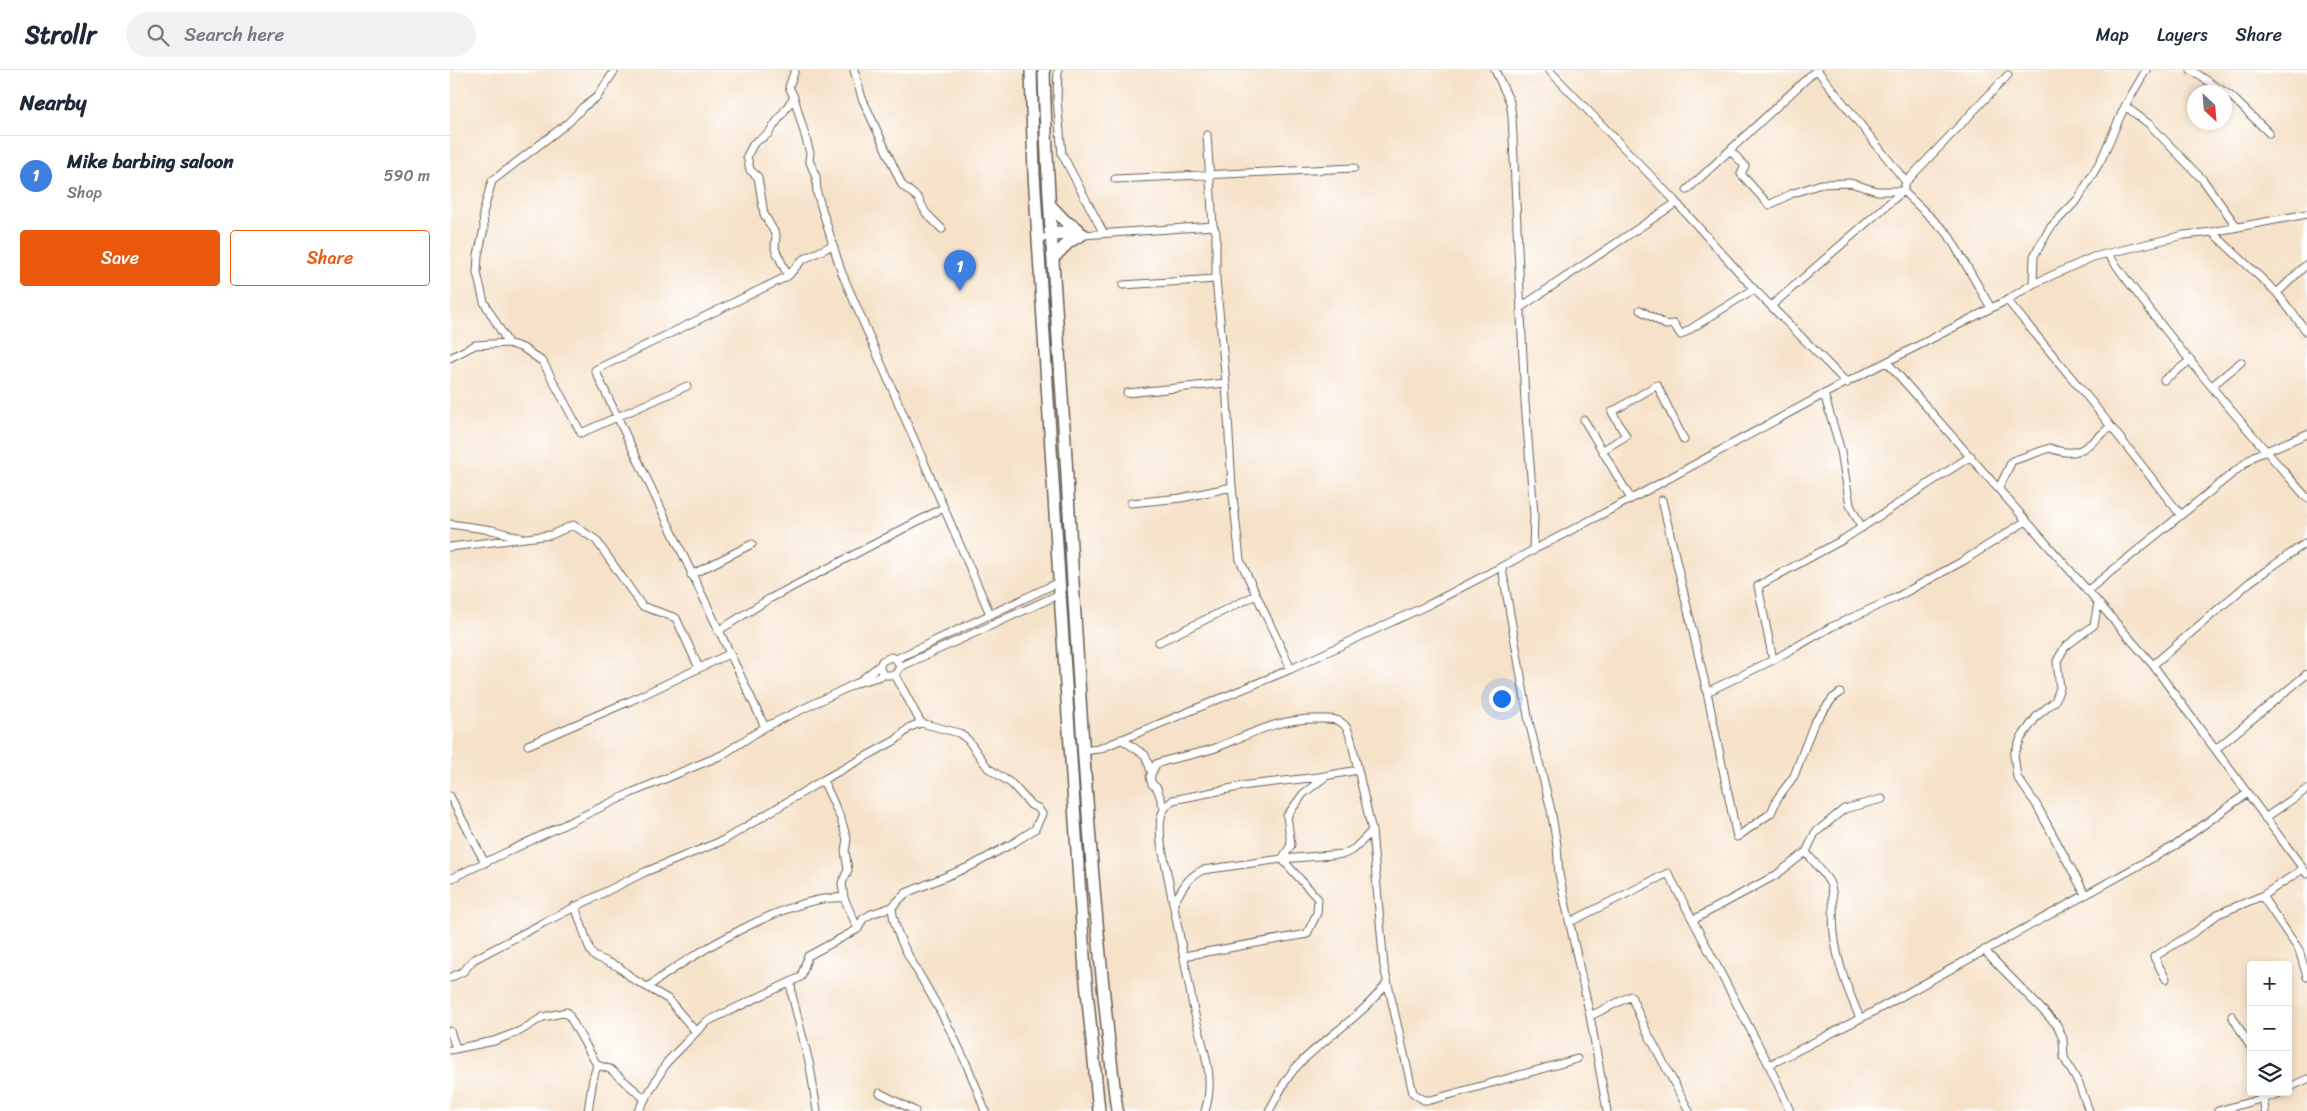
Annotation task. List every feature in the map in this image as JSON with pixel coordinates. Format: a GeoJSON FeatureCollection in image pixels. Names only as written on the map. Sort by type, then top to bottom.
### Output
{"type":"FeatureCollection","features":[{"type":"Feature","properties":{"kind":"highway"},"geometry":{"type":"LineString","coordinates":[[1031,70],[1059,582],[1085,971],[1099,1111]]}},
{"type":"Feature","properties":{"kind":"highway"},"geometry":{"type":"LineString","coordinates":[[1044,70],[1050,205],[1082,751],[1090,851],[1117,1111]]}},
{"type":"Feature","properties":{"kind":"highway"},"geometry":{"type":"LineString","coordinates":[[1050,205],[1065,221],[1081,232],[1054,257]]}},
{"type":"Feature","properties":{"kind":"street"},"geometry":{"type":"LineString","coordinates":[[508,343],[484,302],[477,273],[478,255],[484,229],[483,213],[492,181],[569,122],[583,107],[597,97],[615,70]]}},
{"type":"Feature","properties":{"kind":"street"},"geometry":{"type":"LineString","coordinates":[[794,70],[789,87],[794,97],[810,153],[809,160],[816,177],[817,193],[833,245],[856,308],[990,614]]}},
{"type":"Feature","properties":{"kind":"street"},"geometry":{"type":"LineString","coordinates":[[854,70],[862,98],[902,185],[918,198],[926,213],[942,229]]}},
{"type":"Feature","properties":{"kind":"street"},"geometry":{"type":"LineString","coordinates":[[1058,70],[1057,100],[1062,154],[1101,232]]}},
{"type":"Feature","properties":{"kind":"street"},"geometry":{"type":"LineString","coordinates":[[1495,70],[1510,102],[1512,116],[1525,402],[1534,514],[1533,551]]}},
{"type":"Feature","properties":{"kind":"street"},"geometry":{"type":"LineString","coordinates":[[1549,70],[1676,203],[1754,289],[1848,383]]}},
{"type":"Feature","properties":{"kind":"street"},"geometry":{"type":"LineString","coordinates":[[1688,190],[1817,70],[1906,182]]}},
{"type":"Feature","properties":{"kind":"street"},"geometry":{"type":"LineString","coordinates":[[2033,284],[2034,256],[2050,228],[2078,199],[2101,160],[2125,106],[2146,70]]}},
{"type":"Feature","properties":{"kind":"street"},"geometry":{"type":"LineString","coordinates":[[2192,70],[2232,97],[2268,133]]}},
{"type":"Feature","properties":{"kind":"street"},"geometry":{"type":"LineString","coordinates":[[1771,306],[1903,191],[1906,182],[2008,75]]}},
{"type":"Feature","properties":{"kind":"street"},"geometry":{"type":"LineString","coordinates":[[788,276],[776,249],[776,235],[764,214],[758,177],[750,170],[747,156],[754,143],[768,134],[794,97]]}},
{"type":"Feature","properties":{"kind":"street"},"geometry":{"type":"LineString","coordinates":[[2125,106],[2149,124],[2203,180],[2237,227]]}},
{"type":"Feature","properties":{"kind":"street"},"geometry":{"type":"LineString","coordinates":[[1207,135],[1213,226],[1216,232],[1216,279],[1226,383],[1232,487],[1240,560],[1291,669]]}},
{"type":"Feature","properties":{"kind":"street"},"geometry":{"type":"LineString","coordinates":[[1730,150],[1745,166],[1741,174],[1769,205],[1791,194],[1821,184],[1850,184],[1877,190],[1903,191],[1948,234],[1991,308]]}},
{"type":"Feature","properties":{"kind":"street"},"geometry":{"type":"LineString","coordinates":[[1115,179],[1209,173],[1354,168]]}},
{"type":"Feature","properties":{"kind":"street"},"geometry":{"type":"LineString","coordinates":[[1521,307],[1676,203]]}},
{"type":"Feature","properties":{"kind":"street"},"geometry":{"type":"LineString","coordinates":[[1082,751],[1098,748],[1121,739],[1291,669],[1502,568],[1824,394],[2007,300],[2033,284],[2093,257],[2145,243],[2307,214]]}},
{"type":"Feature","properties":{"kind":"street"},"geometry":{"type":"LineString","coordinates":[[1039,235],[1213,226]]}},
{"type":"Feature","properties":{"kind":"street"},"geometry":{"type":"LineString","coordinates":[[2212,232],[2277,293],[2307,332]]}},
{"type":"Feature","properties":{"kind":"street"},"geometry":{"type":"LineString","coordinates":[[765,727],[595,370],[788,276],[802,260],[833,245]]}},
{"type":"Feature","properties":{"kind":"street"},"geometry":{"type":"LineString","coordinates":[[2108,254],[2144,303],[2266,452],[2307,498]]}},
{"type":"Feature","properties":{"kind":"street"},"geometry":{"type":"LineString","coordinates":[[2277,293],[2307,264]]}},
{"type":"Feature","properties":{"kind":"street"},"geometry":{"type":"LineString","coordinates":[[1123,285],[1216,279]]}},
{"type":"Feature","properties":{"kind":"street"},"geometry":{"type":"LineString","coordinates":[[1640,310],[1666,325],[1674,324],[1681,335],[1754,289]]}},
{"type":"Feature","properties":{"kind":"street"},"geometry":{"type":"LineString","coordinates":[[2007,300],[2180,514]]}},
{"type":"Feature","properties":{"kind":"street"},"geometry":{"type":"LineString","coordinates":[[450,358],[475,345],[508,343],[523,348],[543,362],[580,433],[687,386]]}},
{"type":"Feature","properties":{"kind":"street"},"geometry":{"type":"LineString","coordinates":[[2164,380],[2191,360]]}},
{"type":"Feature","properties":{"kind":"street"},"geometry":{"type":"LineString","coordinates":[[1887,362],[2153,665],[2216,749],[2246,794],[2305,871],[2262,896],[2218,914],[2196,931],[2154,957],[2166,979]]}},
{"type":"Feature","properties":{"kind":"street"},"geometry":{"type":"LineString","coordinates":[[2212,386],[2242,362]]}},
{"type":"Feature","properties":{"kind":"street"},"geometry":{"type":"LineString","coordinates":[[1127,393],[1226,383]]}},
{"type":"Feature","properties":{"kind":"street"},"geometry":{"type":"LineString","coordinates":[[1603,450],[1626,436],[1612,412],[1657,386],[1684,440]]}},
{"type":"Feature","properties":{"kind":"street"},"geometry":{"type":"LineString","coordinates":[[1824,394],[1841,451],[1850,504],[1862,528]]}},
{"type":"Feature","properties":{"kind":"street"},"geometry":{"type":"LineString","coordinates":[[1584,420],[1631,499]]}},
{"type":"Feature","properties":{"kind":"street"},"geometry":{"type":"LineString","coordinates":[[1999,488],[2012,461],[2050,448],[2064,453],[2075,454],[2110,427]]}},
{"type":"Feature","properties":{"kind":"street"},"geometry":{"type":"LineString","coordinates":[[2087,591],[2254,456],[2307,434]]}},
{"type":"Feature","properties":{"kind":"street"},"geometry":{"type":"LineString","coordinates":[[1773,660],[1758,586],[1862,528],[1971,456]]}},
{"type":"Feature","properties":{"kind":"street"},"geometry":{"type":"LineString","coordinates":[[1131,503],[1181,498],[1232,487]]}},
{"type":"Feature","properties":{"kind":"street"},"geometry":{"type":"LineString","coordinates":[[1662,500],[1707,692],[1736,837],[1771,813],[1777,799],[1794,776],[1814,723],[1833,698],[1840,693]]}},
{"type":"Feature","properties":{"kind":"street"},"geometry":{"type":"LineString","coordinates":[[718,631],[769,599],[943,508]]}},
{"type":"Feature","properties":{"kind":"street"},"geometry":{"type":"LineString","coordinates":[[1707,692],[1773,660],[1831,627],[1895,598],[1985,548],[2026,520]]}},
{"type":"Feature","properties":{"kind":"street"},"geometry":{"type":"LineString","coordinates":[[450,524],[492,530],[520,538]]}},
{"type":"Feature","properties":{"kind":"street"},"geometry":{"type":"LineString","coordinates":[[450,547],[551,535],[573,525],[596,540],[642,606],[676,618],[699,668]]}},
{"type":"Feature","properties":{"kind":"street"},"geometry":{"type":"LineString","coordinates":[[2153,665],[2250,582],[2307,542]]}},
{"type":"Feature","properties":{"kind":"street"},"geometry":{"type":"LineString","coordinates":[[692,575],[752,544]]}},
{"type":"Feature","properties":{"kind":"street"},"geometry":{"type":"LineString","coordinates":[[1502,568],[1529,722],[1550,810],[1557,845],[1559,874],[1590,1016],[1607,1111]]}},
{"type":"Feature","properties":{"kind":"street"},"geometry":{"type":"LineString","coordinates":[[858,683],[886,658],[896,659],[1059,582]]}},
{"type":"Feature","properties":{"kind":"street"},"geometry":{"type":"LineString","coordinates":[[895,675],[900,667],[1060,594]]}},
{"type":"Feature","properties":{"kind":"street"},"geometry":{"type":"LineString","coordinates":[[1159,642],[1256,596]]}},
{"type":"Feature","properties":{"kind":"street"},"geometry":{"type":"LineString","coordinates":[[2085,894],[2036,804],[2017,777],[2014,755],[2021,738],[2037,716],[2055,701],[2060,688],[2057,661],[2066,647],[2094,625],[2098,603]]}},
{"type":"Feature","properties":{"kind":"street"},"geometry":{"type":"LineString","coordinates":[[528,745],[729,654]]}},
{"type":"Feature","properties":{"kind":"street"},"geometry":{"type":"LineString","coordinates":[[896,659],[900,667]]}},
{"type":"Feature","properties":{"kind":"street"},"geometry":{"type":"LineString","coordinates":[[880,665],[881,672],[885,675]]}},
{"type":"Feature","properties":{"kind":"street"},"geometry":{"type":"LineString","coordinates":[[2216,749],[2307,674]]}},
{"type":"Feature","properties":{"kind":"street"},"geometry":{"type":"LineString","coordinates":[[450,879],[631,793],[722,755],[765,727],[858,683],[885,675],[895,675]]}},
{"type":"Feature","properties":{"kind":"street"},"geometry":{"type":"LineString","coordinates":[[895,675],[921,722]]}},
{"type":"Feature","properties":{"kind":"street"},"geometry":{"type":"LineString","coordinates":[[1164,808],[1157,788],[1152,784],[1150,777],[1151,771],[1156,764],[1218,747],[1272,724],[1310,719],[1330,719],[1343,723],[1348,728],[1372,832],[1383,960],[1413,1093],[1424,1100],[1431,1100],[1577,1059]]}},
{"type":"Feature","properties":{"kind":"street"},"geometry":{"type":"LineString","coordinates":[[450,978],[464,971],[473,960],[575,906],[646,872],[724,840],[823,780],[896,740],[910,727],[921,722],[959,733],[968,740],[988,768],[1012,784],[1031,805],[1038,808],[1042,814],[1035,830],[971,866],[906,893],[892,907],[863,919],[858,929],[808,956],[800,977],[791,983],[706,1022],[667,1062],[638,1111]]}},
{"type":"Feature","properties":{"kind":"street"},"geometry":{"type":"LineString","coordinates":[[1121,739],[1145,755],[1151,771]]}},
{"type":"Feature","properties":{"kind":"street"},"geometry":{"type":"LineString","coordinates":[[1205,1111],[1209,1100],[1210,1073],[1194,1009],[1162,843],[1159,818],[1164,808],[1173,800],[1248,785],[1327,776],[1358,770]]}},
{"type":"Feature","properties":{"kind":"street"},"geometry":{"type":"LineString","coordinates":[[1282,859],[1291,845],[1287,816],[1303,794],[1327,776]]}},
{"type":"Feature","properties":{"kind":"street"},"geometry":{"type":"LineString","coordinates":[[823,780],[841,819],[848,840],[845,850],[848,870],[842,883],[844,898],[858,929]]}},
{"type":"Feature","properties":{"kind":"street"},"geometry":{"type":"LineString","coordinates":[[2265,818],[2307,789]]}},
{"type":"Feature","properties":{"kind":"street"},"geometry":{"type":"LineString","coordinates":[[1769,1065],[1860,1018],[2176,845],[2246,794]]}},
{"type":"Feature","properties":{"kind":"street"},"geometry":{"type":"LineString","coordinates":[[450,796],[485,864]]}},
{"type":"Feature","properties":{"kind":"street"},"geometry":{"type":"LineString","coordinates":[[1693,920],[1776,875],[1806,852],[1815,833],[1844,809],[1882,799]]}},
{"type":"Feature","properties":{"kind":"street"},"geometry":{"type":"LineString","coordinates":[[1174,903],[1193,874],[1203,870],[1282,859],[1344,854],[1354,849],[1372,832]]}},
{"type":"Feature","properties":{"kind":"street"},"geometry":{"type":"LineString","coordinates":[[1806,852],[1830,884],[1834,904],[1834,932],[1838,961],[1847,990],[1860,1018]]}},
{"type":"Feature","properties":{"kind":"street"},"geometry":{"type":"LineString","coordinates":[[1184,956],[1307,934],[1317,913],[1318,899],[1282,859]]}},
{"type":"Feature","properties":{"kind":"street"},"geometry":{"type":"LineString","coordinates":[[1570,922],[1668,873],[1769,1065],[1790,1111]]}},
{"type":"Feature","properties":{"kind":"street"},"geometry":{"type":"LineString","coordinates":[[2262,896],[2299,950],[2307,977]]}},
{"type":"Feature","properties":{"kind":"street"},"geometry":{"type":"LineString","coordinates":[[648,987],[669,970],[695,954],[764,919],[798,904],[844,898]]}},
{"type":"Feature","properties":{"kind":"street"},"geometry":{"type":"LineString","coordinates":[[575,906],[590,950],[594,956],[619,967],[633,979],[668,999],[696,1032]]}},
{"type":"Feature","properties":{"kind":"street"},"geometry":{"type":"LineString","coordinates":[[892,907],[897,929],[911,960],[931,994],[969,1070],[985,1111]]}},
{"type":"Feature","properties":{"kind":"street"},"geometry":{"type":"LineString","coordinates":[[1984,950],[2058,1025],[2064,1058],[2079,1084],[2090,1111]]}},
{"type":"Feature","properties":{"kind":"street"},"geometry":{"type":"LineString","coordinates":[[791,983],[792,995],[814,1082],[817,1111]]}},
{"type":"Feature","properties":{"kind":"street"},"geometry":{"type":"LineString","coordinates":[[1270,1111],[1283,1085],[1301,1062],[1356,1016],[1387,983]]}},
{"type":"Feature","properties":{"kind":"street"},"geometry":{"type":"LineString","coordinates":[[1590,1016],[1631,996],[1645,1028],[1689,1111]]}},
{"type":"Feature","properties":{"kind":"street"},"geometry":{"type":"LineString","coordinates":[[450,1031],[453,1049],[494,1041],[520,1031],[543,1017],[567,1012],[597,1065],[610,1069],[645,1099]]}},
{"type":"Feature","properties":{"kind":"street"},"geometry":{"type":"LineString","coordinates":[[2232,1016],[2247,1041]]}},
{"type":"Feature","properties":{"kind":"street"},"geometry":{"type":"LineString","coordinates":[[588,1111],[597,1065]]}},
{"type":"Feature","properties":{"kind":"street"},"geometry":{"type":"LineString","coordinates":[[2292,1086],[2307,1079]]}},
{"type":"Feature","properties":{"kind":"street"},"geometry":{"type":"LineString","coordinates":[[880,1093],[915,1111]]}},
{"type":"Feature","properties":{"kind":"street"},"geometry":{"type":"LineString","coordinates":[[2218,1111],[2269,1096]]}},
{"type":"Feature","properties":{"kind":"street"},"geometry":{"type":"LineString","coordinates":[[2263,1098],[2265,1111]]}},
{"type":"Feature","properties":{"kind":"place","name":"Mike barbing saloon"},"geometry":{"type":"Point","coordinates":[960,291]}}]}
